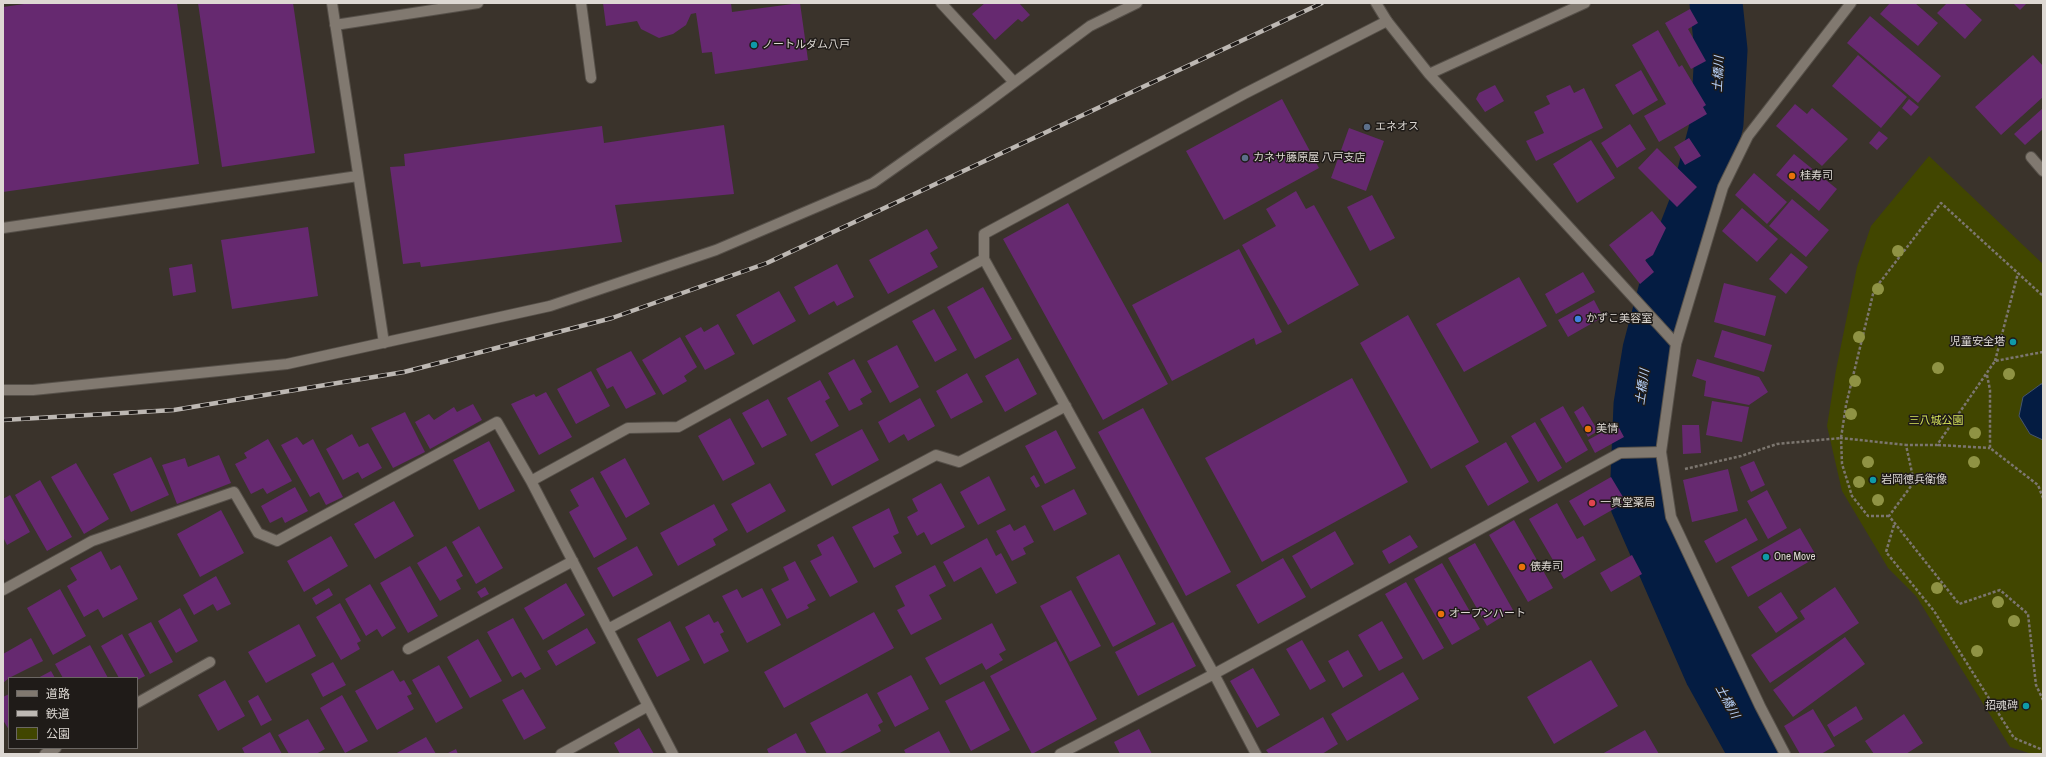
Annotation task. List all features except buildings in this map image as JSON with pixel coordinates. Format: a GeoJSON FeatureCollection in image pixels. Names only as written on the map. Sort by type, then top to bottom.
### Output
{"type":"FeatureCollection","features":[{"type":"Feature","properties":{"kind":"street"},"geometry":{"type":"LineString","coordinates":[[332,3],[384,343]]}},
{"type":"Feature","properties":{"kind":"street"},"geometry":{"type":"LineString","coordinates":[[335,25],[478,3]]}},
{"type":"Feature","properties":{"kind":"street"},"geometry":{"type":"LineString","coordinates":[[581,3],[591,78]]}},
{"type":"Feature","properties":{"kind":"street"},"geometry":{"type":"LineString","coordinates":[[941,3],[1013,81]]}},
{"type":"Feature","properties":{"kind":"street"},"geometry":{"type":"LineString","coordinates":[[3,390],[33,390],[287,364],[550,306],[716,250],[873,183],[981,107],[1013,81],[1090,26],[1137,3]]}},
{"type":"Feature","properties":{"kind":"street"},"geometry":{"type":"LineString","coordinates":[[1376,3],[1387,22],[1429,74],[1676,344]]}},
{"type":"Feature","properties":{"kind":"street"},"geometry":{"type":"LineString","coordinates":[[1429,74],[1585,3]]}},
{"type":"Feature","properties":{"kind":"street"},"geometry":{"type":"LineString","coordinates":[[1785,754],[1760,706],[1671,517],[1663,474],[1661,452],[1676,344],[1723,187],[1748,136],[1851,3]]}},
{"type":"Feature","properties":{"kind":"street"},"geometry":{"type":"LineString","coordinates":[[1256,754],[1214,674],[984,259],[984,234],[1244,94],[1387,22]]}},
{"type":"Feature","properties":{"kind":"street"},"geometry":{"type":"LineString","coordinates":[[2031,157],[2043,171]]}},
{"type":"Feature","properties":{"kind":"street"},"geometry":{"type":"LineString","coordinates":[[3,228],[358,176]]}},
{"type":"Feature","properties":{"kind":"street"},"geometry":{"type":"LineString","coordinates":[[531,481],[628,428],[678,427],[984,259]]}},
{"type":"Feature","properties":{"kind":"street"},"geometry":{"type":"LineString","coordinates":[[608,629],[936,455],[959,462],[1066,406]]}},
{"type":"Feature","properties":{"kind":"street"},"geometry":{"type":"LineString","coordinates":[[3,590],[92,541],[234,492],[258,533],[277,541],[497,422],[531,481],[673,754]]}},
{"type":"Feature","properties":{"kind":"street"},"geometry":{"type":"LineString","coordinates":[[1060,754],[1214,674],[1620,453],[1661,452]]}},
{"type":"Feature","properties":{"kind":"street"},"geometry":{"type":"LineString","coordinates":[[408,649],[573,561]]}},
{"type":"Feature","properties":{"kind":"street"},"geometry":{"type":"LineString","coordinates":[[138,702],[210,662]]}},
{"type":"Feature","properties":{"kind":"street"},"geometry":{"type":"LineString","coordinates":[[561,754],[648,706]]}},
{"type":"Feature","properties":{"kind":"street"},"geometry":{"type":"LineString","coordinates":[[45,754],[54,749]]}},
{"type":"Feature","properties":{"kind":"path"},"geometry":{"type":"LineString","coordinates":[[1889,516],[1868,516],[1852,496],[1842,464],[1841,438],[1846,406],[1874,290],[1941,203],[2043,296]]}},
{"type":"Feature","properties":{"kind":"path"},"geometry":{"type":"LineString","coordinates":[[1937,445],[1995,361],[2018,273]]}},
{"type":"Feature","properties":{"kind":"path"},"geometry":{"type":"LineString","coordinates":[[1995,361],[2043,352]]}},
{"type":"Feature","properties":{"kind":"path"},"geometry":{"type":"LineString","coordinates":[[1987,374],[1990,390],[1990,448]]}},
{"type":"Feature","properties":{"kind":"path"},"geometry":{"type":"LineString","coordinates":[[1663,474],[1741,456],[1777,444],[1841,438],[1906,445],[1990,448],[2038,485],[2043,498]]}},
{"type":"Feature","properties":{"kind":"path"},"geometry":{"type":"LineString","coordinates":[[1889,516],[1914,482],[1906,445]]}},
{"type":"Feature","properties":{"kind":"path"},"geometry":{"type":"LineString","coordinates":[[1889,516],[1959,604],[2000,590],[2028,614],[2036,685],[2043,700]]}},
{"type":"Feature","properties":{"kind":"path"},"geometry":{"type":"LineString","coordinates":[[1895,525],[1886,552],[1934,611],[2014,738],[2043,750]]}},
{"type":"Feature","properties":{"kind":"green space","name":"三八城公園"},"geometry":{"type":"Polygon","coordinates":[[[1929,156],[2043,264],[2043,754],[2032,754],[2010,747],[1916,596],[1888,568],[1842,491],[1827,426],[1836,370],[1857,267],[1871,226],[1929,156]]]}},
{"type":"Feature","properties":{"kind":"water"},"geometry":{"type":"Polygon","coordinates":[[[2043,384],[2043,440],[2030,434],[2019,416],[2023,397],[2043,384]]]}},
{"type":"Feature","properties":{"kind":"waterway","name":"土橋川"},"geometry":{"type":"LineString","coordinates":[[1716,3],[1721,50],[1717,123],[1695,207],[1670,271],[1649,350],[1640,405],[1636,502],[1711,673],[1756,754]]}},
{"type":"Feature","properties":{"kind":"railway"},"geometry":{"type":"LineString","coordinates":[[3,420],[174,410],[404,372],[612,318],[767,263],[1322,3]]}},
{"type":"Feature","properties":{"kind":"place","name":"ノートルダム八戸"},"geometry":{"type":"Point","coordinates":[754,45]}},
{"type":"Feature","properties":{"kind":"place","name":"エネオス"},"geometry":{"type":"Point","coordinates":[1367,127]}},
{"type":"Feature","properties":{"kind":"place","name":"カネサ藤原屋 八戸支店"},"geometry":{"type":"Point","coordinates":[1245,158]}},
{"type":"Feature","properties":{"kind":"place","name":"桂寿司"},"geometry":{"type":"Point","coordinates":[1792,176]}},
{"type":"Feature","properties":{"kind":"place","name":"かずこ美容室"},"geometry":{"type":"Point","coordinates":[1578,319]}},
{"type":"Feature","properties":{"kind":"place","name":"児童安全塔"},"geometry":{"type":"Point","coordinates":[2013,342]}},
{"type":"Feature","properties":{"kind":"place","name":"美情"},"geometry":{"type":"Point","coordinates":[1588,429]}},
{"type":"Feature","properties":{"kind":"place","name":"岩岡徳兵衛像"},"geometry":{"type":"Point","coordinates":[1873,480]}},
{"type":"Feature","properties":{"kind":"place","name":"一真堂薬局"},"geometry":{"type":"Point","coordinates":[1592,503]}},
{"type":"Feature","properties":{"kind":"place","name":"One Move"},"geometry":{"type":"Point","coordinates":[1766,557]}},
{"type":"Feature","properties":{"kind":"place","name":"俵寿司"},"geometry":{"type":"Point","coordinates":[1522,567]}},
{"type":"Feature","properties":{"kind":"place","name":"オープンハート"},"geometry":{"type":"Point","coordinates":[1441,614]}},
{"type":"Feature","properties":{"kind":"place","name":"招魂碑"},"geometry":{"type":"Point","coordinates":[2026,706]}}]}
